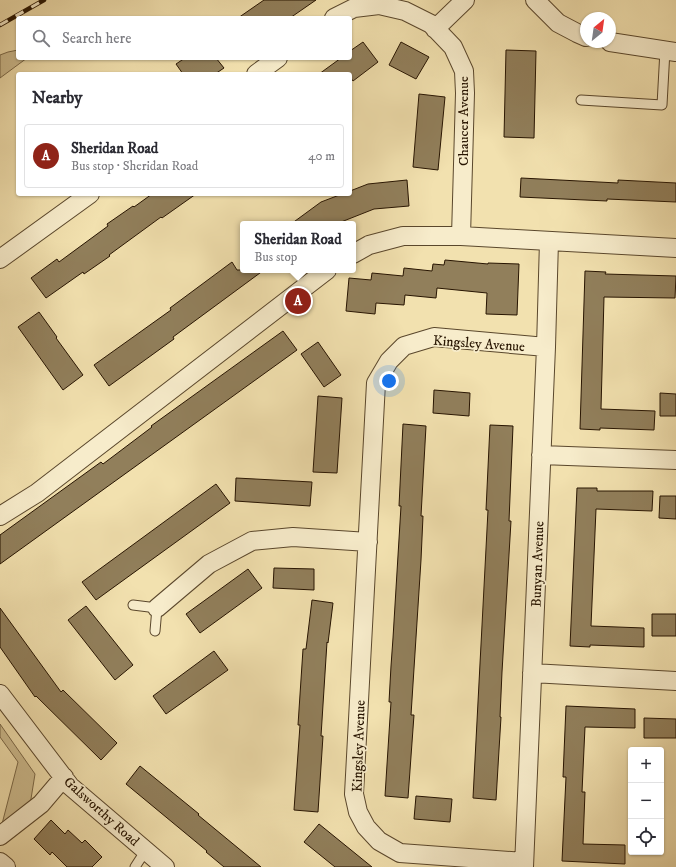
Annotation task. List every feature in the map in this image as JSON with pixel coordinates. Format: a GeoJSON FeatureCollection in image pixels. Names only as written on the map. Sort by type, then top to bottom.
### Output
{"type":"FeatureCollection","features":[{"type":"Feature","properties":{"kind":"street"},"geometry":{"type":"LineString","coordinates":[[435,29],[464,0]]}},
{"type":"Feature","properties":{"kind":"street"},"geometry":{"type":"LineString","coordinates":[[534,0],[558,23],[580,34]]}},
{"type":"Feature","properties":{"kind":"street","name":"Chaucer Avenue"},"geometry":{"type":"LineString","coordinates":[[338,16],[354,8],[379,5],[405,12],[431,24],[453,47],[464,71],[465,93],[460,236]]}},
{"type":"Feature","properties":{"kind":"street"},"geometry":{"type":"LineString","coordinates":[[616,43],[670,51]]}},
{"type":"Feature","properties":{"kind":"street"},"geometry":{"type":"LineString","coordinates":[[259,72],[275,60]]}},
{"type":"Feature","properties":{"kind":"street"},"geometry":{"type":"LineString","coordinates":[[0,259],[87,196]]}},
{"type":"Feature","properties":{"kind":"street"},"geometry":{"type":"LineString","coordinates":[[356,252],[369,245],[403,236],[460,236],[676,248]]}},
{"type":"Feature","properties":{"kind":"street","name":"Bunyan Avenue"},"geometry":{"type":"LineString","coordinates":[[524,865],[546,347],[549,240]]}},
{"type":"Feature","properties":{"kind":"street"},"geometry":{"type":"LineString","coordinates":[[0,516],[37,493],[323,273]]}},
{"type":"Feature","properties":{"kind":"street","name":"Kingsley Avenue"},"geometry":{"type":"LineString","coordinates":[[524,865],[400,853],[379,841],[366,827],[358,812],[354,794],[376,383],[389,361],[404,346],[434,337],[546,347]]}},
{"type":"Feature","properties":{"kind":"street"},"geometry":{"type":"LineString","coordinates":[[541,455],[676,460]]}},
{"type":"Feature","properties":{"kind":"street"},"geometry":{"type":"LineString","coordinates":[[157,608],[209,564],[252,541],[293,537],[368,542]]}},
{"type":"Feature","properties":{"kind":"street"},"geometry":{"type":"LineString","coordinates":[[532,673],[676,681]]}},
{"type":"Feature","properties":{"kind":"street","name":"Galsworthy Road"},"geometry":{"type":"LineString","coordinates":[[0,694],[70,786],[165,867]]}},
{"type":"Feature","properties":{"kind":"street"},"geometry":{"type":"LineString","coordinates":[[0,836],[41,804],[64,777]]}},
{"type":"Feature","properties":{"kind":"street"},"geometry":{"type":"LineString","coordinates":[[0,862],[6,867]]}},
{"type":"Feature","properties":{"kind":"lane"},"geometry":{"type":"LineString","coordinates":[[581,100],[662,105],[670,51]]}},
{"type":"Feature","properties":{"kind":"lane"},"geometry":{"type":"LineString","coordinates":[[133,605],[157,608],[155,631]]}},
{"type":"Feature","properties":{"kind":"lane"},"geometry":{"type":"LineString","coordinates":[[135,867],[146,850]]}},
{"type":"Feature","properties":{"kind":"shaded area"},"geometry":{"type":"Polygon","coordinates":[[[16,50],[16,60],[24,60],[0,78],[0,55],[16,50]]]}},
{"type":"Feature","properties":{"kind":"shaded area"},"geometry":{"type":"Polygon","coordinates":[[[0,724],[35,774],[30,805],[2,824],[18,762],[0,737],[0,724]]]}},
{"type":"Feature","properties":{"kind":"building"},"geometry":{"type":"Polygon","coordinates":[[[264,0],[316,0],[293,16],[241,16],[264,0]]]}},
{"type":"Feature","properties":{"kind":"building"},"geometry":{"type":"Polygon","coordinates":[[[363,42],[378,62],[353,81],[352,72],[322,72],[338,60],[352,60],[352,50],[363,42]]]}},
{"type":"Feature","properties":{"kind":"building"},"geometry":{"type":"Polygon","coordinates":[[[401,42],[429,57],[416,79],[389,65],[401,42]]]}},
{"type":"Feature","properties":{"kind":"building"},"geometry":{"type":"Polygon","coordinates":[[[506,50],[536,51],[534,138],[504,137],[506,50]]]}},
{"type":"Feature","properties":{"kind":"building"},"geometry":{"type":"Polygon","coordinates":[[[182,60],[218,60],[224,68],[218,72],[182,72],[176,64],[182,60]]]}},
{"type":"Feature","properties":{"kind":"building"},"geometry":{"type":"Polygon","coordinates":[[[419,94],[445,97],[438,170],[413,167],[419,94]]]}},
{"type":"Feature","properties":{"kind":"building"},"geometry":{"type":"Polygon","coordinates":[[[521,178],[618,183],[618,180],[676,183],[676,202],[607,199],[607,201],[520,197],[521,178]]]}},
{"type":"Feature","properties":{"kind":"building"},"geometry":{"type":"Polygon","coordinates":[[[407,180],[409,206],[374,209],[344,221],[295,221],[321,202],[337,196],[352,196],[352,190],[368,184],[407,180]]]}},
{"type":"Feature","properties":{"kind":"building"},"geometry":{"type":"Polygon","coordinates":[[[149,196],[193,196],[162,218],[161,217],[109,255],[110,256],[84,274],[83,272],[46,298],[31,278],[57,259],[59,262],[108,226],[107,224],[133,206],[134,207],[149,196]]]}},
{"type":"Feature","properties":{"kind":"building"},"geometry":{"type":"Polygon","coordinates":[[[445,260],[488,264],[519,264],[517,315],[486,314],[487,293],[437,288],[436,298],[405,295],[404,305],[376,303],[375,314],[346,311],[349,278],[371,280],[372,273],[403,276],[404,268],[432,271],[433,264],[444,265],[445,260]]]}},
{"type":"Feature","properties":{"kind":"building"},"geometry":{"type":"Polygon","coordinates":[[[232,262],[237,270],[240,270],[240,273],[260,273],[173,337],[174,339],[109,386],[94,365],[171,310],[170,308],[232,262]]]}},
{"type":"Feature","properties":{"kind":"building"},"geometry":{"type":"Polygon","coordinates":[[[585,271],[606,272],[605,274],[676,276],[675,298],[604,297],[601,409],[655,411],[654,430],[600,428],[600,430],[580,429],[585,271]]]}},
{"type":"Feature","properties":{"kind":"building"},"geometry":{"type":"Polygon","coordinates":[[[39,312],[83,375],[63,390],[18,327],[39,312]]]}},
{"type":"Feature","properties":{"kind":"building"},"geometry":{"type":"Polygon","coordinates":[[[283,331],[297,350],[0,564],[0,535],[101,462],[103,464],[152,427],[151,426],[283,331]]]}},
{"type":"Feature","properties":{"kind":"building"},"geometry":{"type":"Polygon","coordinates":[[[318,342],[341,375],[324,387],[301,354],[318,342]]]}},
{"type":"Feature","properties":{"kind":"building"},"geometry":{"type":"Polygon","coordinates":[[[434,390],[470,393],[469,416],[433,413],[434,390]]]}},
{"type":"Feature","properties":{"kind":"building"},"geometry":{"type":"Polygon","coordinates":[[[660,393],[676,394],[676,416],[660,416],[660,393]]]}},
{"type":"Feature","properties":{"kind":"building"},"geometry":{"type":"Polygon","coordinates":[[[318,396],[342,398],[337,473],[313,472],[318,396]]]}},
{"type":"Feature","properties":{"kind":"building"},"geometry":{"type":"Polygon","coordinates":[[[403,424],[426,426],[421,516],[423,516],[421,560],[411,715],[414,715],[408,798],[385,796],[401,506],[399,506],[403,424]]]}},
{"type":"Feature","properties":{"kind":"building"},"geometry":{"type":"Polygon","coordinates":[[[490,425],[513,426],[509,521],[511,521],[496,800],[473,798],[488,510],[486,510],[490,425]]]}},
{"type":"Feature","properties":{"kind":"building"},"geometry":{"type":"Polygon","coordinates":[[[236,478],[312,482],[310,506],[235,501],[236,478]]]}},
{"type":"Feature","properties":{"kind":"building"},"geometry":{"type":"Polygon","coordinates":[[[216,484],[230,503],[96,600],[82,582],[216,484]]]}},
{"type":"Feature","properties":{"kind":"building"},"geometry":{"type":"Polygon","coordinates":[[[577,488],[597,488],[597,491],[653,491],[652,511],[596,509],[591,626],[644,628],[644,647],[590,645],[590,647],[570,646],[577,488]]]}},
{"type":"Feature","properties":{"kind":"building"},"geometry":{"type":"Polygon","coordinates":[[[660,496],[676,496],[676,519],[659,518],[660,496]]]}},
{"type":"Feature","properties":{"kind":"building"},"geometry":{"type":"Polygon","coordinates":[[[274,568],[314,569],[314,590],[273,588],[274,568]]]}},
{"type":"Feature","properties":{"kind":"building"},"geometry":{"type":"Polygon","coordinates":[[[248,569],[262,588],[200,633],[186,614],[248,569]]]}},
{"type":"Feature","properties":{"kind":"building"},"geometry":{"type":"Polygon","coordinates":[[[312,600],[333,603],[328,643],[327,642],[318,812],[294,810],[300,725],[298,725],[303,649],[306,649],[312,600]]]}},
{"type":"Feature","properties":{"kind":"building"},"geometry":{"type":"Polygon","coordinates":[[[86,606],[133,665],[115,680],[68,620],[86,606]]]}},
{"type":"Feature","properties":{"kind":"building"},"geometry":{"type":"Polygon","coordinates":[[[0,608],[61,692],[63,690],[117,743],[101,760],[36,696],[35,697],[0,647],[0,608]]]}},
{"type":"Feature","properties":{"kind":"building"},"geometry":{"type":"Polygon","coordinates":[[[652,614],[676,614],[676,636],[652,636],[652,614]]]}},
{"type":"Feature","properties":{"kind":"building"},"geometry":{"type":"Polygon","coordinates":[[[214,651],[228,670],[166,714],[153,696],[214,651]]]}},
{"type":"Feature","properties":{"kind":"building"},"geometry":{"type":"Polygon","coordinates":[[[566,706],[635,709],[635,728],[585,727],[582,792],[585,792],[583,844],[625,845],[625,864],[562,861],[566,777],[563,777],[566,706]]]}},
{"type":"Feature","properties":{"kind":"building"},"geometry":{"type":"Polygon","coordinates":[[[644,718],[676,719],[676,738],[644,738],[644,718]]]}},
{"type":"Feature","properties":{"kind":"building"},"geometry":{"type":"Polygon","coordinates":[[[140,766],[261,867],[224,867],[206,852],[207,851],[126,784],[140,766]]]}},
{"type":"Feature","properties":{"kind":"building"},"geometry":{"type":"Polygon","coordinates":[[[416,796],[452,799],[450,822],[414,819],[416,796]]]}},
{"type":"Feature","properties":{"kind":"building"},"geometry":{"type":"Polygon","coordinates":[[[51,820],[65,834],[68,830],[82,843],[85,840],[102,857],[92,867],[67,867],[52,852],[50,855],[34,839],[51,820]]]}},
{"type":"Feature","properties":{"kind":"building"},"geometry":{"type":"Polygon","coordinates":[[[319,824],[372,867],[335,867],[304,842],[319,824]]]}},
{"type":"Feature","properties":{"kind":"railway"},"geometry":{"type":"LineString","coordinates":[[0,25],[44,0]]}},
{"type":"Feature","properties":{"kind":"place","name":"Sheridan Road"},"geometry":{"type":"Point","coordinates":[298,301]}}]}
